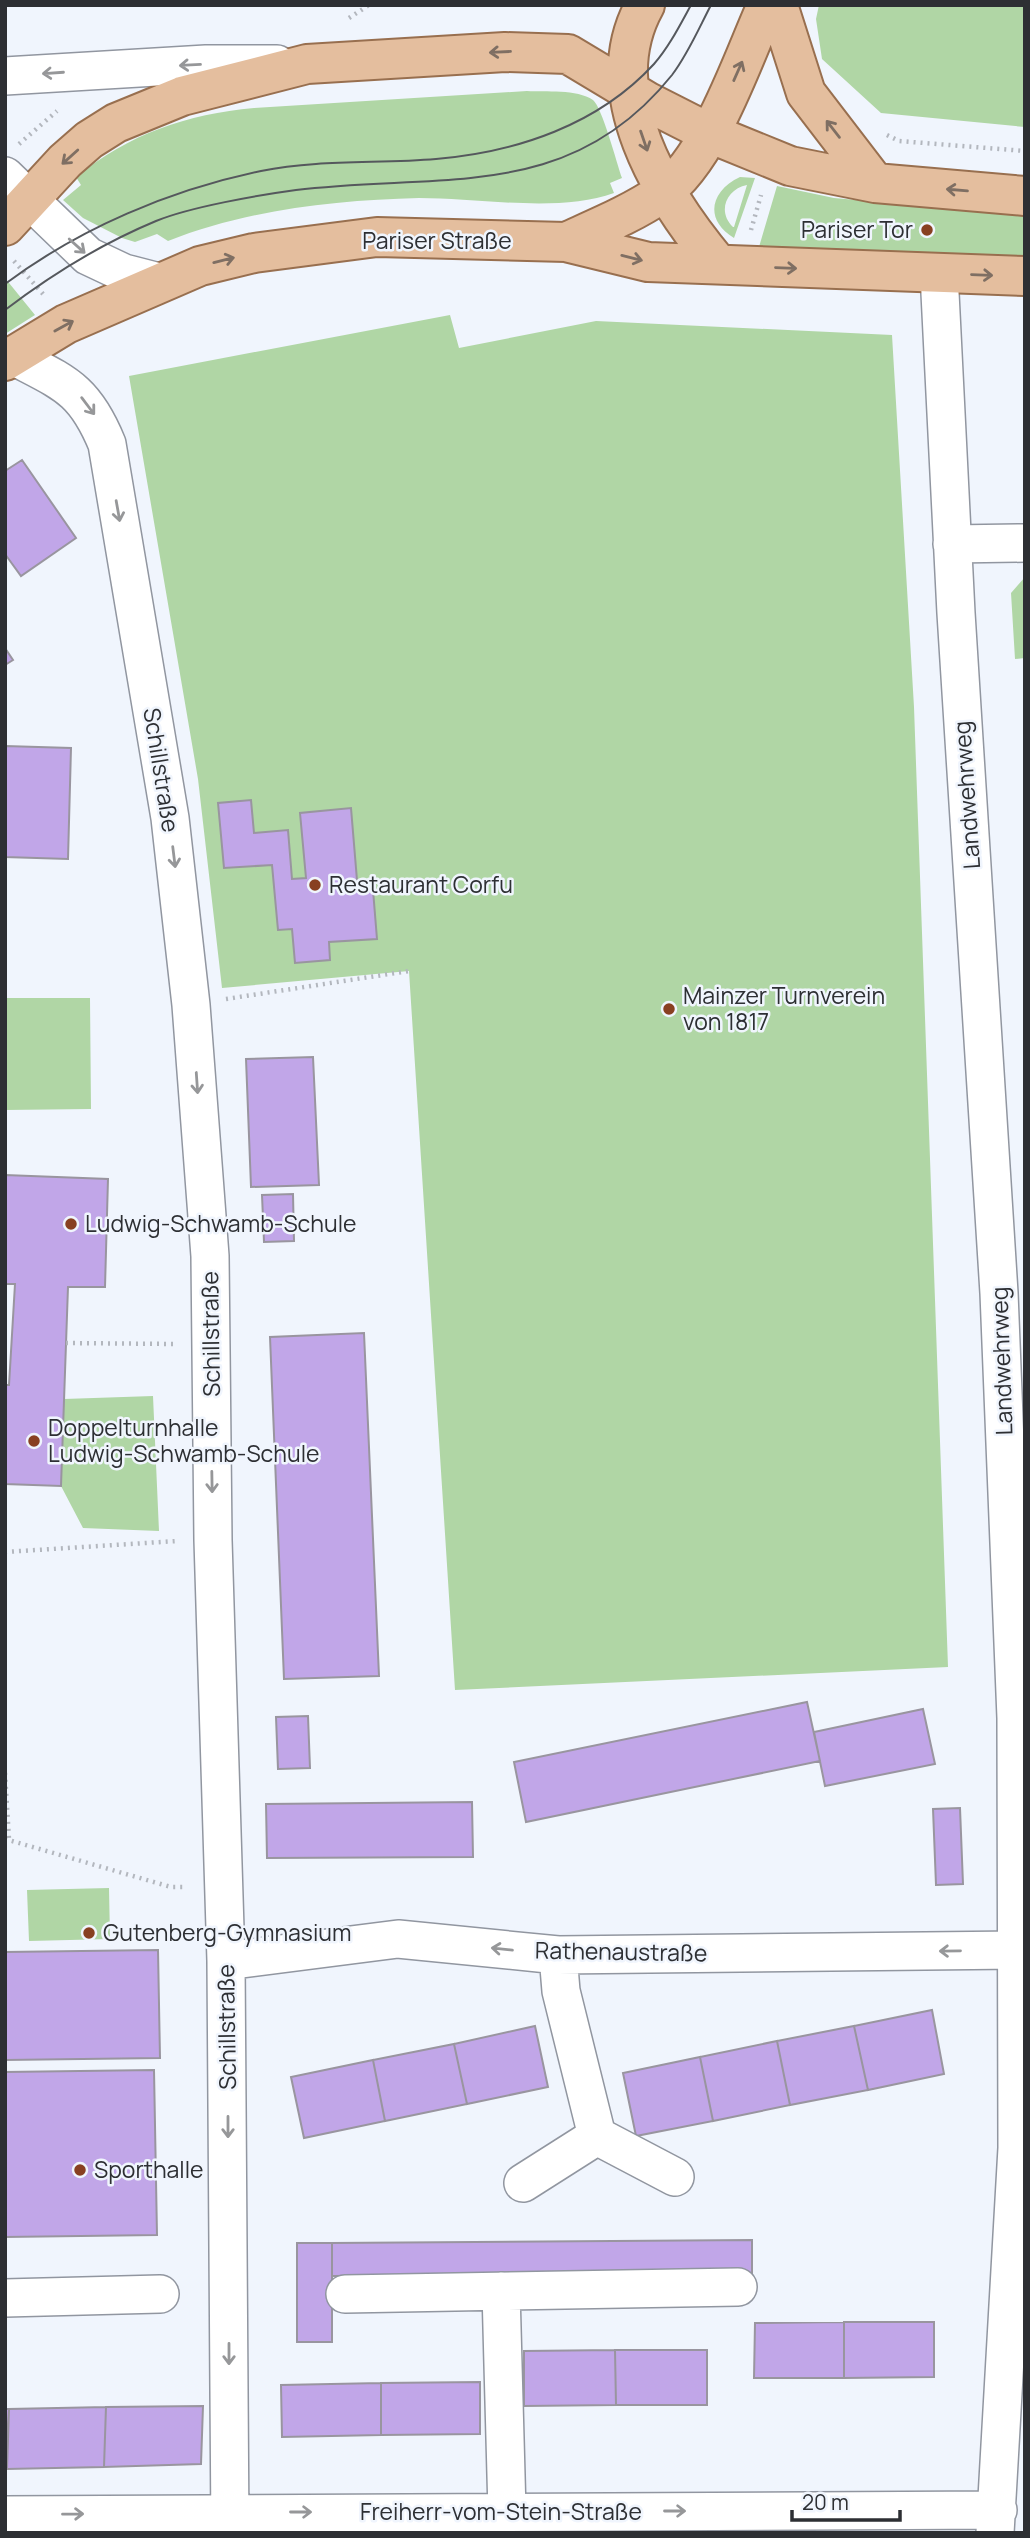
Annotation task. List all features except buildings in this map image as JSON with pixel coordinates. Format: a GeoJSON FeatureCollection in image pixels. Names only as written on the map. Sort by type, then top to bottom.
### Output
{"type":"FeatureCollection","features":[{"type":"Feature","properties":{"kind":"main road"},"geometry":{"type":"LineString","coordinates":[[566,242],[620,218],[665,191],[692,163],[709,133],[767,5]]}},
{"type":"Feature","properties":{"kind":"main road"},"geometry":{"type":"LineString","coordinates":[[778,5],[806,93],[875,183]]}},
{"type":"Feature","properties":{"kind":"main road"},"geometry":{"type":"LineString","coordinates":[[5,226],[16,174],[65,161],[116,123],[181,96],[307,64],[505,52],[568,54],[596,45],[641,13]]}},
{"type":"Feature","properties":{"kind":"main road"},"geometry":{"type":"LineString","coordinates":[[641,13],[631,46],[628,89],[647,152],[665,191],[688,228],[718,264]]}},
{"type":"Feature","properties":{"kind":"main road"},"geometry":{"type":"LineString","coordinates":[[568,54],[709,133],[790,166],[875,183],[1025,196]]}},
{"type":"Feature","properties":{"kind":"main road","name":"Pariser Straße"},"geometry":{"type":"LineString","coordinates":[[9,358],[66,324],[200,266],[254,253],[377,237],[566,242],[648,262],[1025,276]]}},
{"type":"Feature","properties":{"kind":"street"},"geometry":{"type":"LineString","coordinates":[[5,76],[206,64],[307,64]]}},
{"type":"Feature","properties":{"kind":"street"},"geometry":{"type":"LineString","coordinates":[[16,174],[88,256],[124,273],[159,282]]}},
{"type":"Feature","properties":{"kind":"street","name":"Landwehrweg"},"geometry":{"type":"LineString","coordinates":[[939,273],[952,544],[999,1293],[1016,1718],[1017,2148],[996,2521]]}},
{"type":"Feature","properties":{"kind":"street","name":"Schillstraße"},"geometry":{"type":"LineString","coordinates":[[9,358],[78,394],[93,412],[107,444],[170,818],[191,1004],[210,1256],[213,1540],[226,1961],[230,2522]]}},
{"type":"Feature","properties":{"kind":"street"},"geometry":{"type":"LineString","coordinates":[[952,544],[1025,543]]}},
{"type":"Feature","properties":{"kind":"street","name":"Rathenaustraße"},"geometry":{"type":"LineString","coordinates":[[226,1961],[398,1939],[558,1955],[1018,1950]]}},
{"type":"Feature","properties":{"kind":"street"},"geometry":{"type":"LineString","coordinates":[[558,1955],[561,1991],[597,2136],[675,2177]]}},
{"type":"Feature","properties":{"kind":"street"},"geometry":{"type":"LineString","coordinates":[[523,2183],[597,2136]]}},
{"type":"Feature","properties":{"kind":"street"},"geometry":{"type":"LineString","coordinates":[[345,2294],[738,2287]]}},
{"type":"Feature","properties":{"kind":"street"},"geometry":{"type":"LineString","coordinates":[[501,2291],[507,2512]]}},
{"type":"Feature","properties":{"kind":"street"},"geometry":{"type":"LineString","coordinates":[[5,2298],[160,2294]]}},
{"type":"Feature","properties":{"kind":"street","name":"Freiherr-vom-Stein-Straße"},"geometry":{"type":"LineString","coordinates":[[5,2515],[230,2522],[507,2512],[996,2521]]}},
{"type":"Feature","properties":{"kind":"path"},"geometry":{"type":"LineString","coordinates":[[349,18],[369,5]]}},
{"type":"Feature","properties":{"kind":"path"},"geometry":{"type":"LineString","coordinates":[[16,174],[59,109]]}},
{"type":"Feature","properties":{"kind":"path"},"geometry":{"type":"LineString","coordinates":[[879,131],[900,141],[1025,151]]}},
{"type":"Feature","properties":{"kind":"path"},"geometry":{"type":"LineString","coordinates":[[750,232],[764,181]]}},
{"type":"Feature","properties":{"kind":"path"},"geometry":{"type":"LineString","coordinates":[[191,1004],[409,971]]}},
{"type":"Feature","properties":{"kind":"path"},"geometry":{"type":"LineString","coordinates":[[66,1343],[211,1344]]}},
{"type":"Feature","properties":{"kind":"path"},"geometry":{"type":"LineString","coordinates":[[5,1552],[213,1540]]}},
{"type":"Feature","properties":{"kind":"path"},"geometry":{"type":"LineString","coordinates":[[5,1773],[7,1839],[171,1887],[224,1886]]}},
{"type":"Feature","properties":{"kind":"green space"},"geometry":{"type":"Polygon","coordinates":[[[819,5],[1025,5],[1025,127],[881,113],[822,59],[816,19],[819,5]]]}},
{"type":"Feature","properties":{"kind":"green space"},"geometry":{"type":"Polygon","coordinates":[[[527,91],[578,94],[593,100],[605,124],[622,178],[610,183],[614,193],[592,199],[544,203],[419,198],[323,204],[228,221],[168,241],[157,234],[135,242],[83,218],[63,200],[81,185],[76,177],[117,149],[160,129],[205,115],[254,108],[527,91]]]}},
{"type":"Feature","properties":{"kind":"green space"},"geometry":{"type":"Polygon","coordinates":[[[740,177],[755,178],[734,238],[718,223],[714,206],[722,190],[740,177]],[[747,185],[734,191],[726,202],[725,215],[734,227],[747,185]]]}},
{"type":"Feature","properties":{"kind":"green space"},"geometry":{"type":"Polygon","coordinates":[[[777,186],[834,198],[1025,215],[1025,258],[759,247],[777,186]]]}},
{"type":"Feature","properties":{"kind":"green space"},"geometry":{"type":"Polygon","coordinates":[[[5,278],[35,315],[5,334],[5,278]]]}},
{"type":"Feature","properties":{"kind":"green space","name":"Mainzer Turnverein von 1817"},"geometry":{"type":"Polygon","coordinates":[[[450,315],[459,348],[596,321],[892,335],[914,707],[948,1667],[455,1690],[409,971],[222,988],[198,779],[129,376],[450,315]]]}},
{"type":"Feature","properties":{"kind":"green space"},"geometry":{"type":"Polygon","coordinates":[[[1025,577],[1025,658],[1015,659],[1011,593],[1025,577]]]}},
{"type":"Feature","properties":{"kind":"green space"},"geometry":{"type":"Polygon","coordinates":[[[5,998],[90,998],[91,1109],[5,1110],[5,998]]]}},
{"type":"Feature","properties":{"kind":"green space"},"geometry":{"type":"Polygon","coordinates":[[[5,1385],[63,1387],[64,1399],[153,1396],[159,1531],[83,1528],[61,1486],[5,1484],[5,1385]]]}},
{"type":"Feature","properties":{"kind":"green space"},"geometry":{"type":"Polygon","coordinates":[[[109,1888],[110,1939],[29,1941],[27,1890],[109,1888]]]}},
{"type":"Feature","properties":{"kind":"tram line"},"geometry":{"type":"LineString","coordinates":[[5,284],[64,245],[95,229],[160,200],[227,179],[283,167],[466,155],[496,150],[554,132],[608,104],[632,85],[654,64],[691,5]]}},
{"type":"Feature","properties":{"kind":"tram line"},"geometry":{"type":"LineString","coordinates":[[5,310],[59,272],[97,250],[156,221],[187,211],[296,190],[451,180],[499,174],[546,163],[590,145],[632,116],[672,75],[711,5]]}},
{"type":"Feature","properties":{"kind":"place","name":"Pariser Tor"},"geometry":{"type":"Point","coordinates":[927,230]}},
{"type":"Feature","properties":{"kind":"place","name":"Restaurant Corfu"},"geometry":{"type":"Point","coordinates":[315,885]}},
{"type":"Feature","properties":{"kind":"place","name":"Mainzer Turnverein von 1817"},"geometry":{"type":"Point","coordinates":[669,1009]}},
{"type":"Feature","properties":{"kind":"place","name":"Ludwig-Schwamb-Schule"},"geometry":{"type":"Point","coordinates":[71,1224]}},
{"type":"Feature","properties":{"kind":"place","name":"Doppelturnhalle Ludwig-Schwamb-Schule"},"geometry":{"type":"Point","coordinates":[34,1441]}},
{"type":"Feature","properties":{"kind":"place","name":"Gutenberg-Gymnasium"},"geometry":{"type":"Point","coordinates":[89,1933]}},
{"type":"Feature","properties":{"kind":"place","name":"Sporthalle"},"geometry":{"type":"Point","coordinates":[80,2170]}}]}
